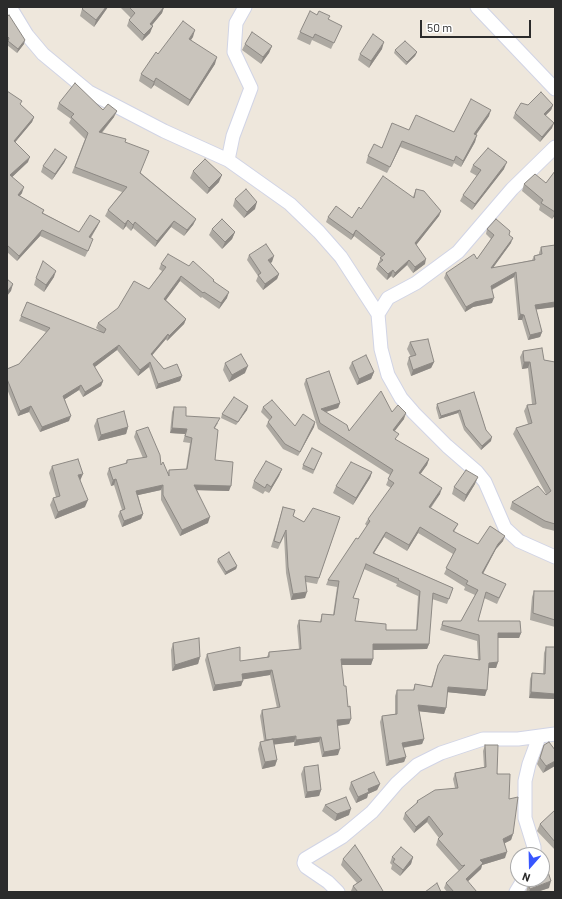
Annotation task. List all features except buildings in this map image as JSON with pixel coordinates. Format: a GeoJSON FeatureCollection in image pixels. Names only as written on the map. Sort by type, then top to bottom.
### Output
{"type":"FeatureCollection","features":[{"type":"Feature","properties":{"kind":"street"},"geometry":{"type":"LineString","coordinates":[[10,7],[27,35],[43,54],[89,92],[164,131],[228,160],[290,204],[319,232],[341,257],[378,314],[380,349],[388,375],[402,398],[419,419],[477,472],[485,482],[505,528],[519,541],[555,557]]}},
{"type":"Feature","properties":{"kind":"street"},"geometry":{"type":"LineString","coordinates":[[228,160],[234,136],[251,88],[234,52],[236,23],[245,7]]}},
{"type":"Feature","properties":{"kind":"street"},"geometry":{"type":"LineString","coordinates":[[477,7],[555,90]]}},
{"type":"Feature","properties":{"kind":"street"},"geometry":{"type":"LineString","coordinates":[[378,314],[388,298],[416,283],[458,252],[512,189],[555,147]]}},
{"type":"Feature","properties":{"kind":"street"},"geometry":{"type":"LineString","coordinates":[[338,892],[328,882],[306,867],[304,863],[305,859],[342,838],[372,812],[397,783],[417,765],[441,753],[483,739],[518,739],[555,734]]}},
{"type":"Feature","properties":{"kind":"street"},"geometry":{"type":"LineString","coordinates":[[534,847],[525,818],[525,781],[529,764],[540,737]]}}]}
